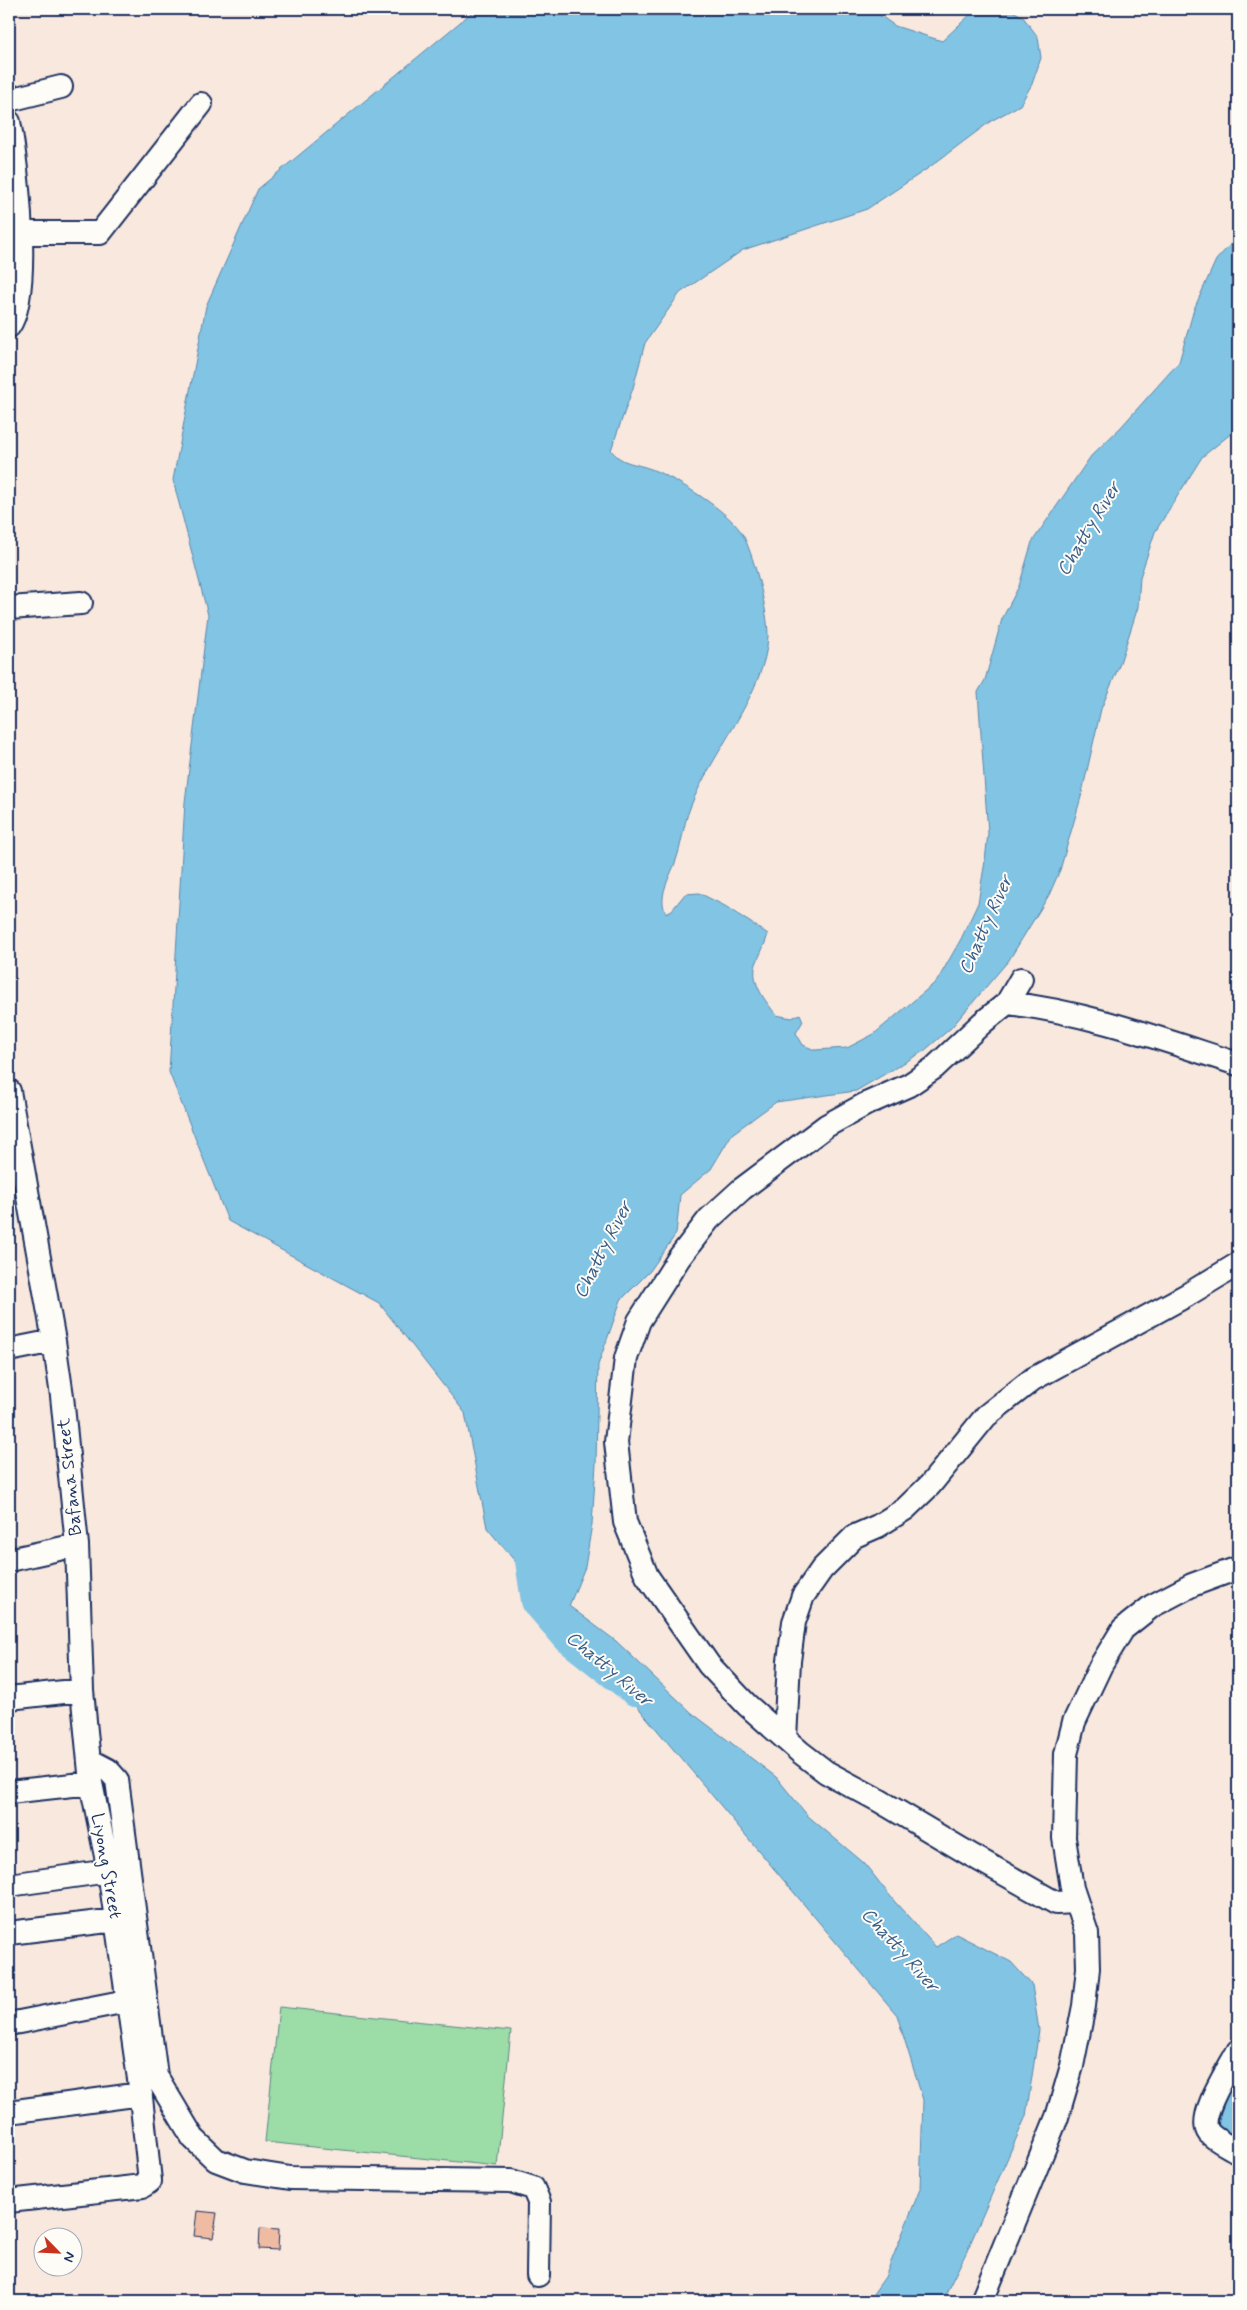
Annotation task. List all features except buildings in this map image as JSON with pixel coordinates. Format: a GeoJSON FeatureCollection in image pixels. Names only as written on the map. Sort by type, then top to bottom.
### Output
{"type":"FeatureCollection","features":[{"type":"Feature","properties":{"kind":"street"},"geometry":{"type":"LineString","coordinates":[[9,100],[61,87]]}},
{"type":"Feature","properties":{"kind":"street"},"geometry":{"type":"LineString","coordinates":[[21,233],[100,233],[201,104]]}},
{"type":"Feature","properties":{"kind":"street"},"geometry":{"type":"LineString","coordinates":[[9,122],[18,185],[21,233],[16,305],[13,320],[9,326]]}},
{"type":"Feature","properties":{"kind":"street"},"geometry":{"type":"LineString","coordinates":[[9,608],[81,603]]}},
{"type":"Feature","properties":{"kind":"street"},"geometry":{"type":"LineString","coordinates":[[1021,979],[1008,1003],[982,1023],[934,1068],[909,1085],[866,1104],[826,1126],[742,1189],[716,1213],[679,1258],[643,1314],[626,1358],[616,1442],[625,1522],[647,1576],[709,1665],[747,1705],[826,1772],[1056,1902],[1076,1902]]}},
{"type":"Feature","properties":{"kind":"street"},"geometry":{"type":"LineString","coordinates":[[1008,1003],[1040,1007],[1090,1018],[1238,1064]]}},
{"type":"Feature","properties":{"kind":"street","name":"Bafana Street"},"geometry":{"type":"LineString","coordinates":[[9,1091],[54,1341],[62,1396],[77,1545],[9,1560]]}},
{"type":"Feature","properties":{"kind":"street"},"geometry":{"type":"LineString","coordinates":[[786,1739],[789,1661],[794,1622],[802,1596],[822,1569],[855,1536],[878,1526],[905,1509],[930,1485],[986,1416],[1033,1379],[1187,1295],[1238,1264]]}},
{"type":"Feature","properties":{"kind":"street"},"geometry":{"type":"LineString","coordinates":[[9,1350],[54,1341]]}},
{"type":"Feature","properties":{"kind":"street","name":"Liyong Street"},"geometry":{"type":"LineString","coordinates":[[9,2201],[147,2184],[151,2175],[109,1871],[89,1760],[82,1690],[77,1545]]}},
{"type":"Feature","properties":{"kind":"street"},"geometry":{"type":"LineString","coordinates":[[982,2301],[997,2269],[1057,2117],[1072,2066],[1084,2006],[1088,1968],[1087,1933],[1072,1888],[1064,1838],[1066,1754],[1074,1722],[1101,1665],[1123,1629],[1152,1606],[1192,1585],[1238,1568]]}},
{"type":"Feature","properties":{"kind":"street"},"geometry":{"type":"LineString","coordinates":[[9,1698],[82,1690]]}},
{"type":"Feature","properties":{"kind":"street"},"geometry":{"type":"LineString","coordinates":[[89,1760],[108,1770],[117,1780],[156,2076],[193,2138],[216,2160],[245,2171],[290,2178],[511,2181],[533,2188],[539,2202],[538,2275]]}},
{"type":"Feature","properties":{"kind":"street"},"geometry":{"type":"LineString","coordinates":[[9,1792],[92,1784]]}},
{"type":"Feature","properties":{"kind":"street"},"geometry":{"type":"LineString","coordinates":[[9,1885],[109,1871]]}},
{"type":"Feature","properties":{"kind":"street"},"geometry":{"type":"LineString","coordinates":[[9,1933],[116,1920]]}},
{"type":"Feature","properties":{"kind":"street"},"geometry":{"type":"LineString","coordinates":[[9,2024],[127,2001]]}},
{"type":"Feature","properties":{"kind":"street"},"geometry":{"type":"LineString","coordinates":[[1238,2051],[1208,2108],[1204,2123],[1208,2132],[1216,2139],[1238,2152]]}},
{"type":"Feature","properties":{"kind":"street"},"geometry":{"type":"LineString","coordinates":[[9,2112],[141,2094]]}},
{"type":"Feature","properties":{"kind":"green space"},"geometry":{"type":"Polygon","coordinates":[[[279,2007],[511,2031],[497,2166],[265,2142],[279,2007]]]}},
{"type":"Feature","properties":{"kind":"water"},"geometry":{"type":"Polygon","coordinates":[[[476,9],[871,9],[895,26],[942,41],[974,11],[1010,9],[1023,17],[1038,37],[1041,58],[1032,84],[1020,105],[991,121],[927,169],[867,209],[743,250],[680,293],[645,343],[633,388],[611,450],[624,461],[651,469],[674,480],[716,507],[738,528],[744,537],[752,559],[760,586],[767,626],[768,636],[765,657],[748,701],[710,767],[690,808],[677,856],[665,887],[663,900],[666,913],[672,910],[685,894],[699,893],[725,906],[768,934],[756,964],[755,978],[757,985],[776,1015],[792,1018],[800,1014],[803,1021],[796,1033],[803,1045],[815,1050],[847,1048],[874,1034],[937,981],[961,939],[978,903],[988,833],[978,692],[985,680],[1002,619],[1019,586],[1032,542],[1091,456],[1121,427],[1179,362],[1194,309],[1216,260],[1238,236],[1238,428],[1202,457],[1155,532],[1140,577],[1138,607],[1119,666],[1101,709],[1081,797],[1060,870],[1049,895],[1009,960],[951,1028],[924,1051],[856,1091],[776,1102],[732,1134],[711,1169],[680,1195],[676,1234],[650,1271],[621,1300],[598,1365],[596,1464],[592,1524],[585,1567],[569,1606],[616,1641],[692,1713],[776,1777],[808,1816],[864,1863],[895,1902],[936,1947],[956,1934],[1011,1962],[1032,1985],[1039,2030],[1026,2116],[967,2251],[942,2301],[868,2301],[885,2277],[920,2189],[923,2100],[897,2015],[487,1528],[465,1413],[379,1303],[228,1221],[169,1072],[185,802],[208,615],[173,480],[206,306],[258,189],[476,9]]]}},
{"type":"Feature","properties":{"kind":"water"},"geometry":{"type":"Polygon","coordinates":[[[1238,2073],[1238,2138],[1212,2122],[1238,2073]]]}},
{"type":"Feature","properties":{"kind":"waterway","name":"Chatty River"},"geometry":{"type":"LineString","coordinates":[[528,1541],[537,1601],[569,1638],[635,1690]]}}]}
